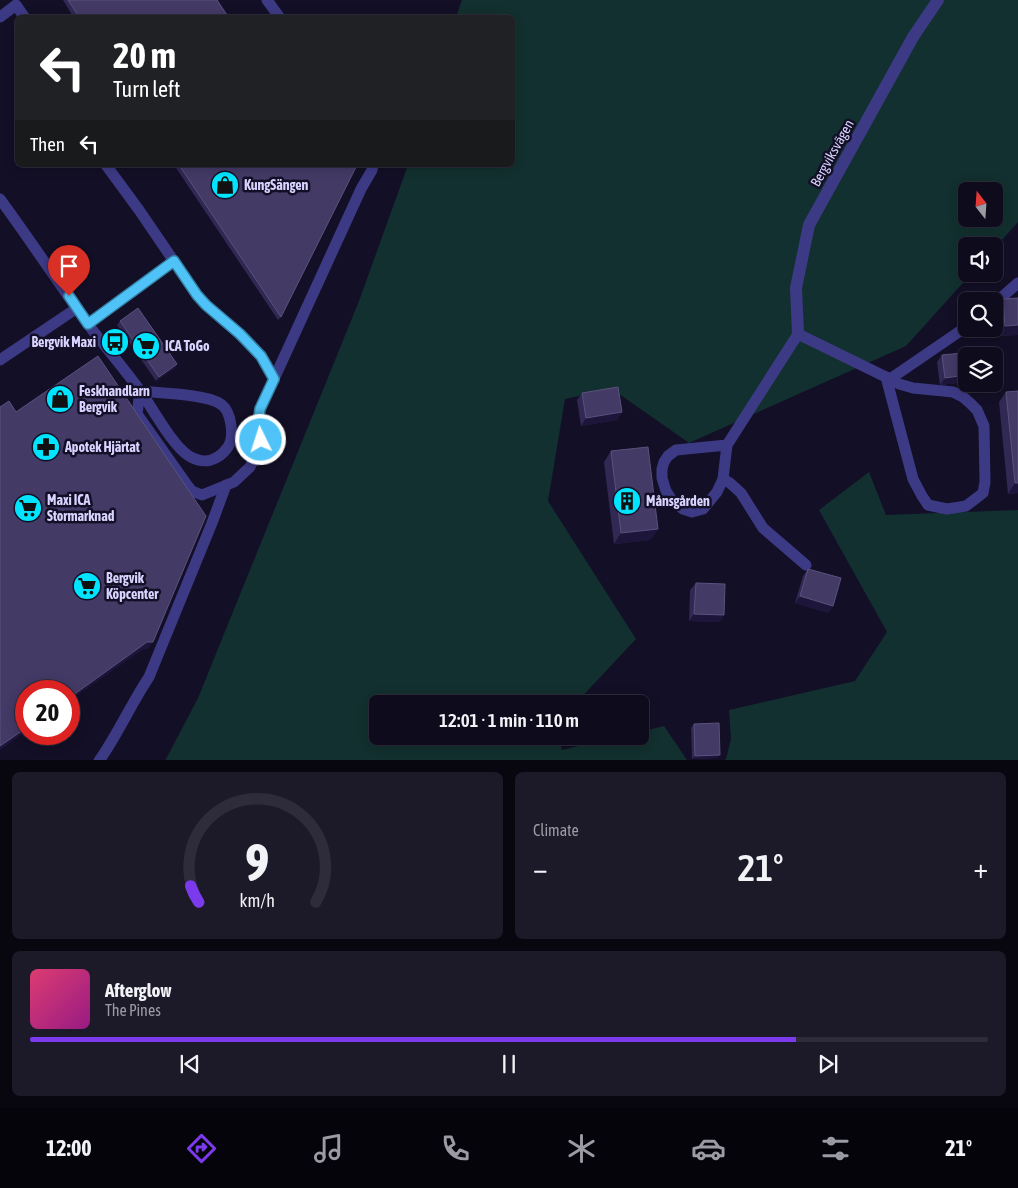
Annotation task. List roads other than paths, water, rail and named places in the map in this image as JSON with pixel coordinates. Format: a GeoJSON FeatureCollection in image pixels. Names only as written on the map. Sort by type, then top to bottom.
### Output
{"type":"FeatureCollection","features":[{"type":"Feature","properties":{"kind":"street","name":"Bergviksvägen"},"geometry":{"type":"LineString","coordinates":[[798,334],[796,288],[809,225],[913,37],[938,0]]}},
{"type":"Feature","properties":{"kind":"lane"},"geometry":{"type":"LineString","coordinates":[[267,0],[278,15]]}},
{"type":"Feature","properties":{"kind":"lane"},"geometry":{"type":"LineString","coordinates":[[0,17],[15,2],[23,15]]}},
{"type":"Feature","properties":{"kind":"lane"},"geometry":{"type":"LineString","coordinates":[[107,167],[197,295],[261,356],[274,379]]}},
{"type":"Feature","properties":{"kind":"lane"},"geometry":{"type":"LineString","coordinates":[[140,391],[137,414],[192,491],[202,495],[234,482],[250,467],[261,440],[258,425],[260,409],[373,167]]}},
{"type":"Feature","properties":{"kind":"lane"},"geometry":{"type":"LineString","coordinates":[[0,199],[88,324],[140,391],[184,453],[198,460],[213,460],[230,445],[231,423],[228,413],[222,405],[201,397],[140,391]]}},
{"type":"Feature","properties":{"kind":"lane"},"geometry":{"type":"LineString","coordinates":[[88,324],[174,261]]}},
{"type":"Feature","properties":{"kind":"lane"},"geometry":{"type":"LineString","coordinates":[[1003,296],[1018,283]]}},
{"type":"Feature","properties":{"kind":"lane"},"geometry":{"type":"LineString","coordinates":[[0,360],[77,308]]}},
{"type":"Feature","properties":{"kind":"lane"},"geometry":{"type":"LineString","coordinates":[[888,378],[958,333]]}},
{"type":"Feature","properties":{"kind":"lane"},"geometry":{"type":"LineString","coordinates":[[727,445],[676,450],[668,456],[662,469],[662,478],[666,491],[673,502],[683,509],[692,512],[703,509],[717,492],[723,479],[727,445],[798,334],[888,378],[899,384],[913,388],[953,392],[963,397],[977,410],[984,426],[986,482],[983,493],[966,506],[947,509],[928,505],[922,496],[913,479],[888,378]]}},
{"type":"Feature","properties":{"kind":"lane"},"geometry":{"type":"LineString","coordinates":[[723,479],[741,493],[763,528],[806,565]]}},
{"type":"Feature","properties":{"kind":"lane"},"geometry":{"type":"LineString","coordinates":[[99,760],[111,743],[149,677],[226,485]]}},
{"type":"Feature","properties":{"kind":"place","name":"KungSängen"},"geometry":{"type":"Point","coordinates":[225,185]}},
{"type":"Feature","properties":{"kind":"place","name":"Bergvik Maxi"},"geometry":{"type":"Point","coordinates":[115,342]}},
{"type":"Feature","properties":{"kind":"place","name":"ICA ToGo"},"geometry":{"type":"Point","coordinates":[146,346]}},
{"type":"Feature","properties":{"kind":"place","name":"Feskhandlarn Bergvik"},"geometry":{"type":"Point","coordinates":[60,399]}},
{"type":"Feature","properties":{"kind":"place","name":"Apotek Hjärtat"},"geometry":{"type":"Point","coordinates":[46,447]}},
{"type":"Feature","properties":{"kind":"place","name":"Månsgården"},"geometry":{"type":"Point","coordinates":[627,501]}},
{"type":"Feature","properties":{"kind":"place","name":"Maxi ICA Stormarknad"},"geometry":{"type":"Point","coordinates":[28,508]}},
{"type":"Feature","properties":{"kind":"place","name":"Bergvik Köpcenter"},"geometry":{"type":"Point","coordinates":[87,586]}}]}
